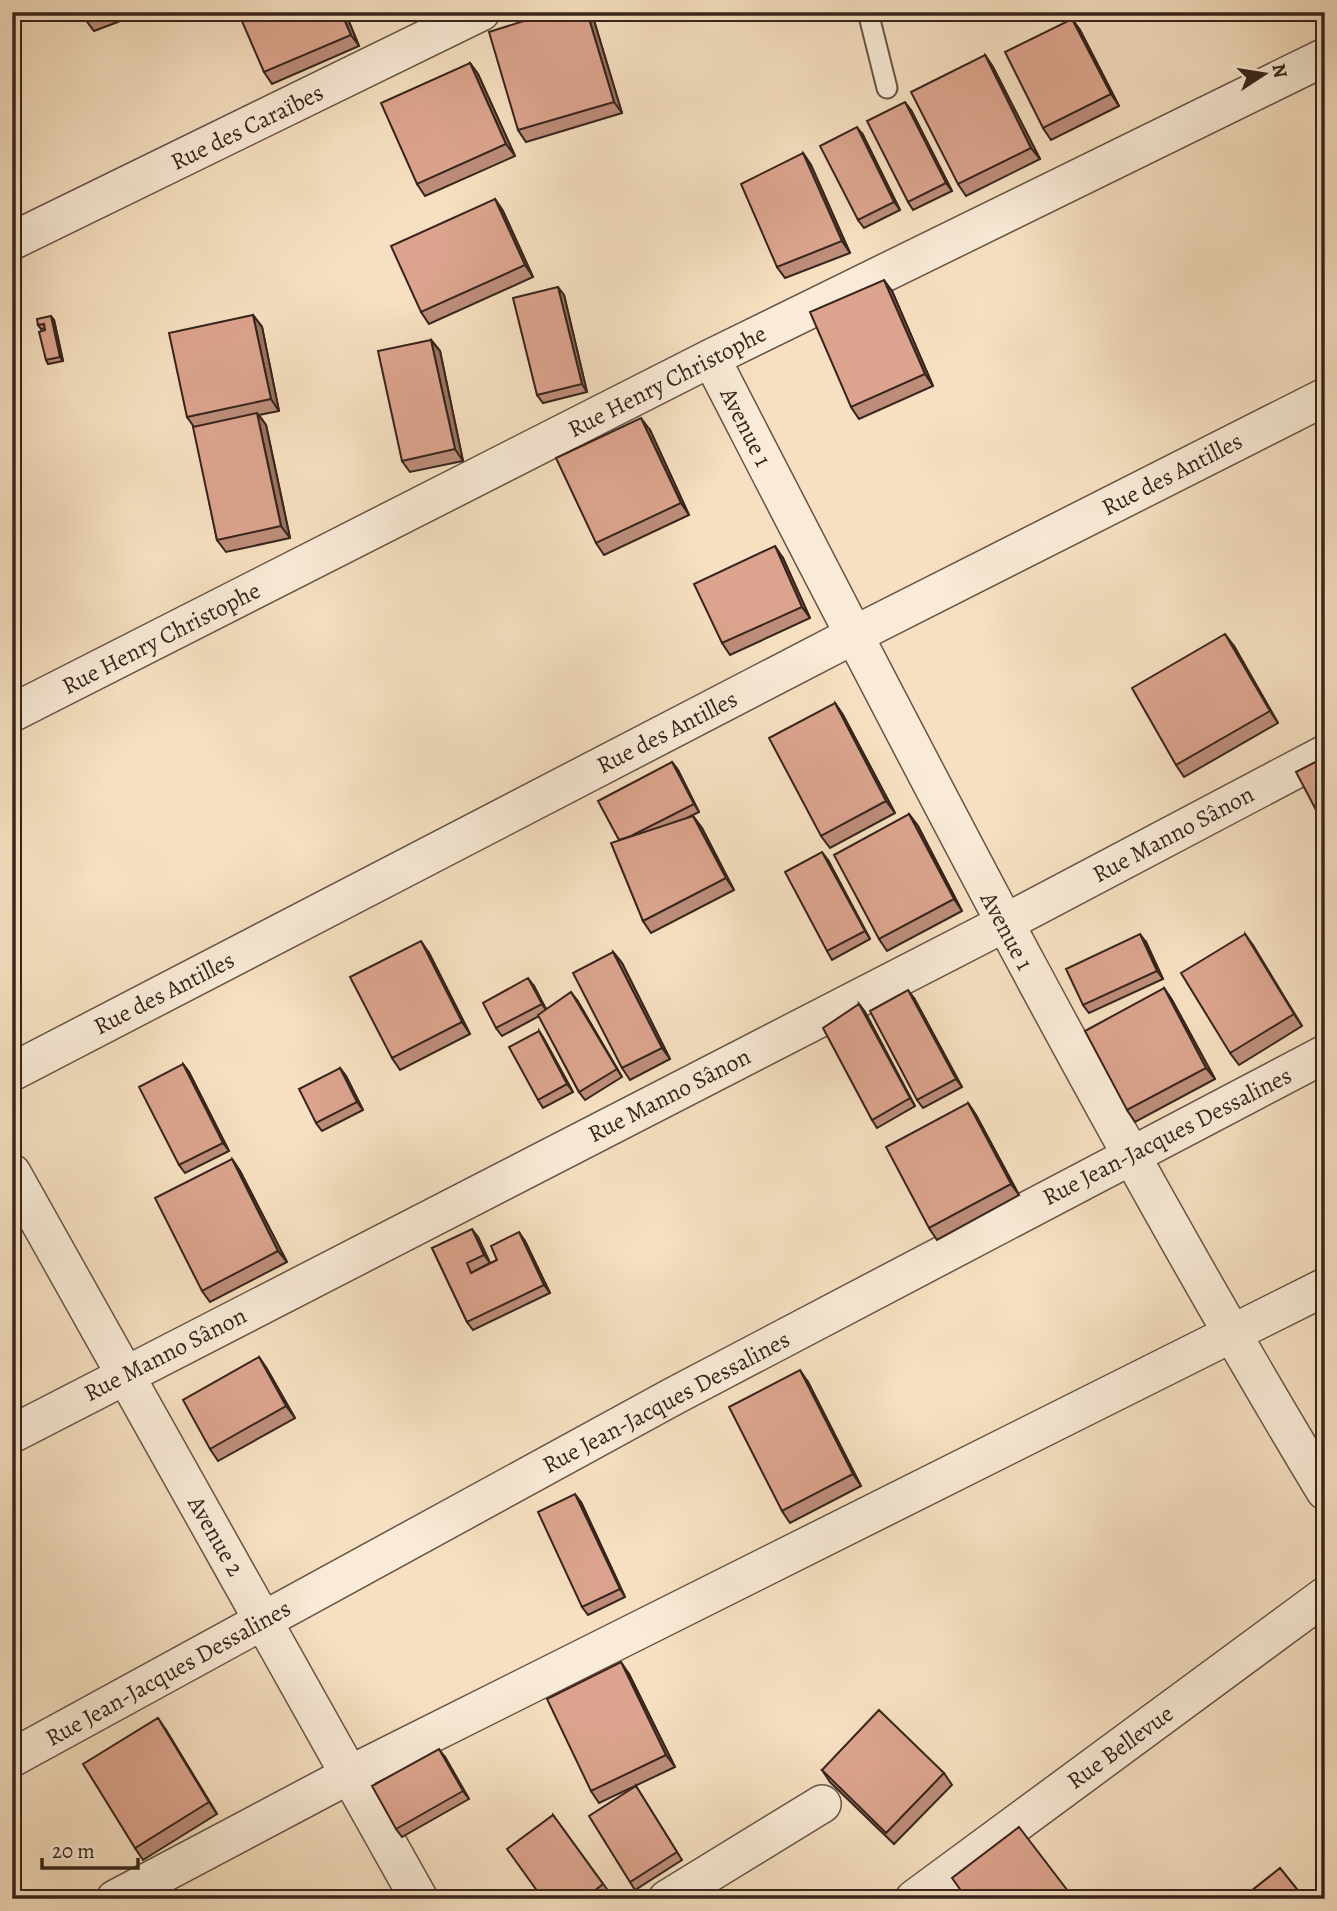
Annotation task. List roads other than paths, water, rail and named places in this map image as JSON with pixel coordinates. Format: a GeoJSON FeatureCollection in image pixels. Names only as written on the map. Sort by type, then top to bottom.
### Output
{"type":"FeatureCollection","features":[{"type":"Feature","properties":{"kind":"street","name":"Rue des Caraïbes"},"geometry":{"type":"LineString","coordinates":[[12,241],[481,12]]}},
{"type":"Feature","properties":{"kind":"street","name":"Rue Henry Christophe"},"geometry":{"type":"LineString","coordinates":[[12,713],[711,358],[1325,57]]}},
{"type":"Feature","properties":{"kind":"street","name":"Avenue 1"},"geometry":{"type":"LineString","coordinates":[[711,358],[1003,924],[1128,1156],[1230,1334],[1325,1491]]}},
{"type":"Feature","properties":{"kind":"street","name":"Rue des Antilles"},"geometry":{"type":"LineString","coordinates":[[12,1072],[854,635],[1325,397]]}},
{"type":"Feature","properties":{"kind":"street","name":"Rue Manno Sânon"},"geometry":{"type":"LineString","coordinates":[[12,1434],[1003,924],[1325,754]]}},
{"type":"Feature","properties":{"kind":"street","name":"Rue Jean-Jacques Dessalines"},"geometry":{"type":"LineString","coordinates":[[12,1758],[674,1396],[1325,1054]]}},
{"type":"Feature","properties":{"kind":"street","name":"Avenue 2"},"geometry":{"type":"LineString","coordinates":[[12,1173],[419,1899]]}},
{"type":"Feature","properties":{"kind":"street"},"geometry":{"type":"LineString","coordinates":[[115,1899],[351,1774],[1325,1287]]}},
{"type":"Feature","properties":{"kind":"street","name":"Rue Bellevue"},"geometry":{"type":"LineString","coordinates":[[914,1899],[1325,1595]]}},
{"type":"Feature","properties":{"kind":"street"},"geometry":{"type":"LineString","coordinates":[[667,1899],[822,1804]]}},
{"type":"Feature","properties":{"kind":"lane"},"geometry":{"type":"LineString","coordinates":[[867,12],[887,89]]}}]}
